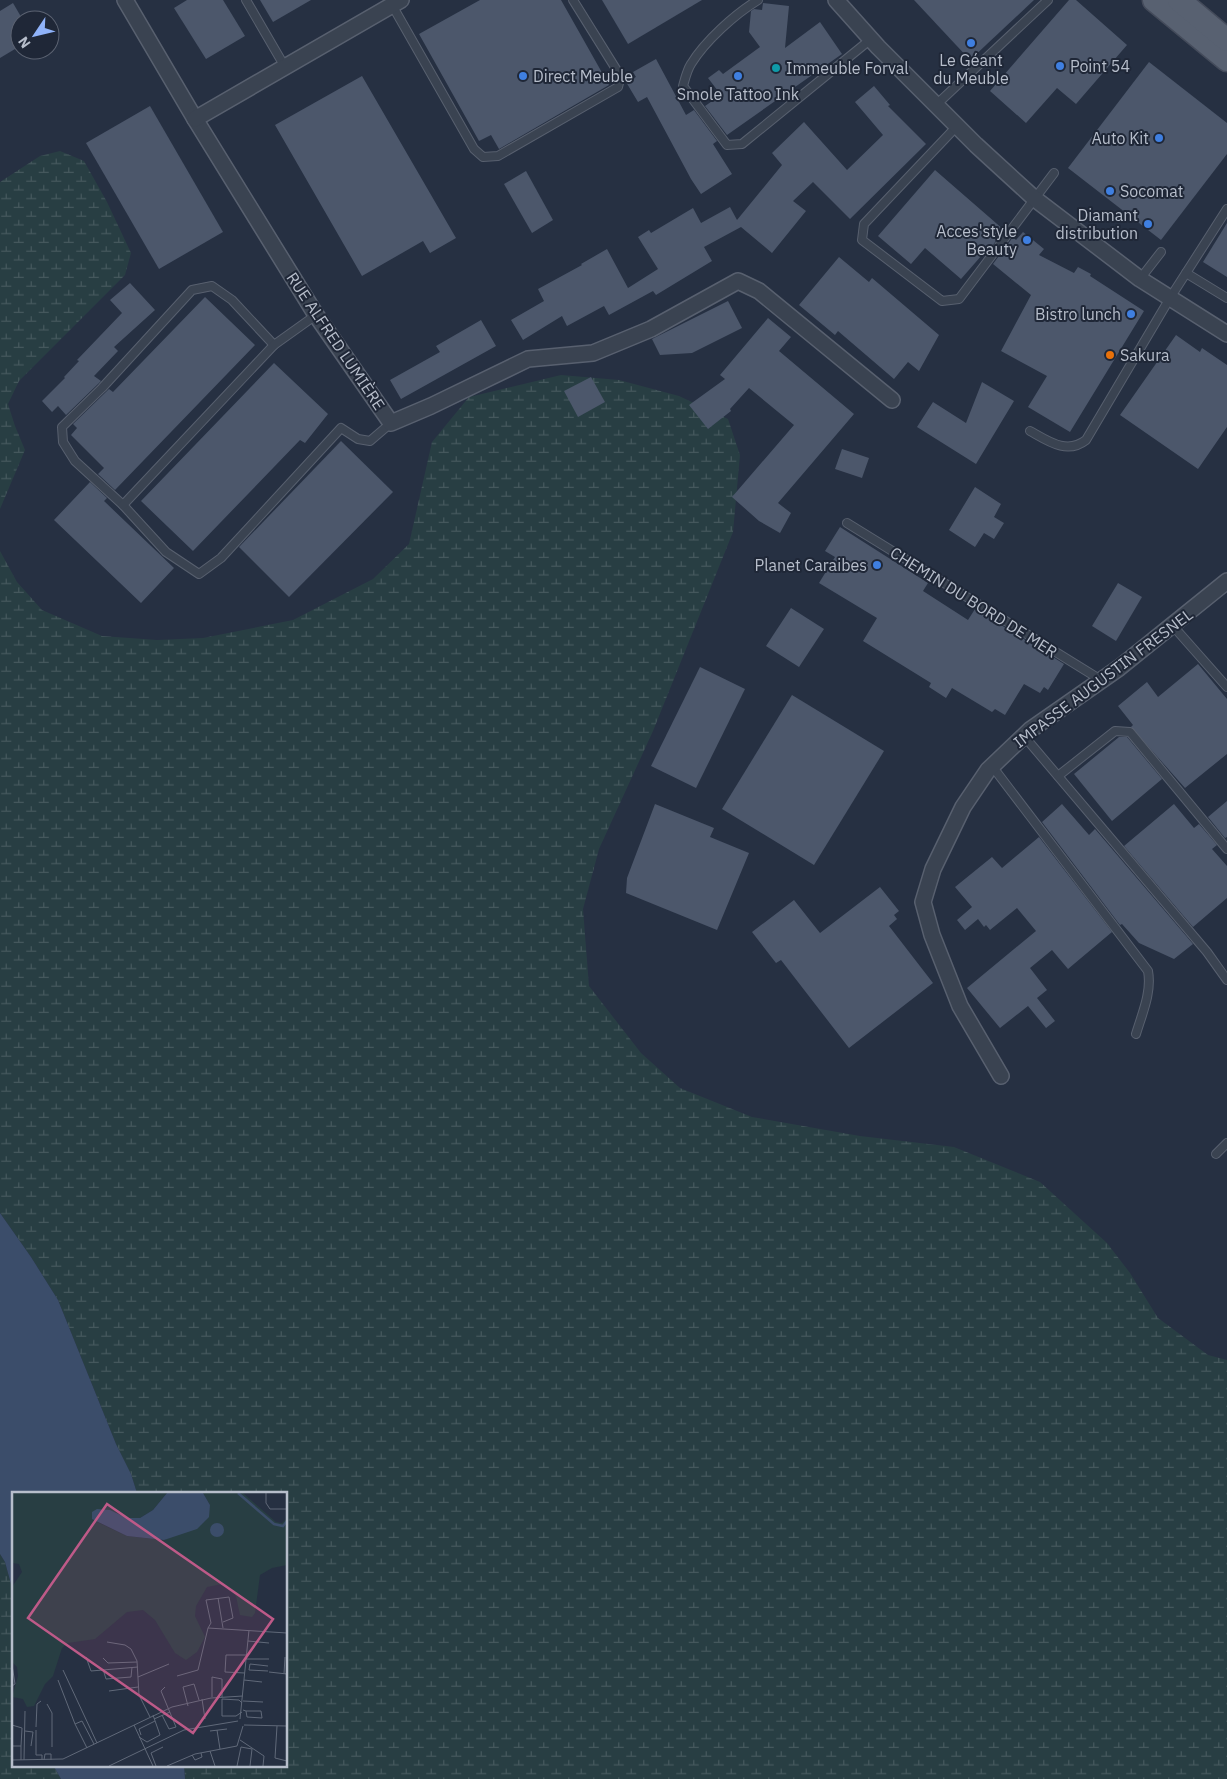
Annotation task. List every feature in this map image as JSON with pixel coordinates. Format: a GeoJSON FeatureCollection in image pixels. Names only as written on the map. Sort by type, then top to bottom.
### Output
{"type":"FeatureCollection","features":[{"type":"Feature","properties":{"kind":"main road"},"geometry":{"type":"LineString","coordinates":[[1154,0],[1227,60]]}},
{"type":"Feature","properties":{"kind":"main road"},"geometry":{"type":"LineString","coordinates":[[1179,0],[1227,40]]}},
{"type":"Feature","properties":{"kind":"street","name":"RUE ALFRED LUMIÈRE"},"geometry":{"type":"LineString","coordinates":[[125,0],[195,119],[316,315],[391,423],[432,406],[528,359],[593,354],[651,329],[738,282],[759,291],[892,400]]}},
{"type":"Feature","properties":{"kind":"street"},"geometry":{"type":"LineString","coordinates":[[836,0],[871,39],[936,105],[1034,198],[1140,279],[1227,334]]}},
{"type":"Feature","properties":{"kind":"street"},"geometry":{"type":"LineString","coordinates":[[195,119],[397,3]]}},
{"type":"Feature","properties":{"kind":"street","name":"IMPASSE AUGUSTIN FRESNEL"},"geometry":{"type":"LineString","coordinates":[[1002,1076],[960,1006],[932,935],[923,902],[933,869],[963,807],[992,766],[1024,736],[1172,626],[1227,581]]}},
{"type":"Feature","properties":{"kind":"lane"},"geometry":{"type":"LineString","coordinates":[[246,0],[285,67]]}},
{"type":"Feature","properties":{"kind":"lane"},"geometry":{"type":"LineString","coordinates":[[397,3],[474,149],[483,157],[498,156],[618,87],[620,79],[616,69],[573,0]]}},
{"type":"Feature","properties":{"kind":"lane"},"geometry":{"type":"LineString","coordinates":[[758,0],[713,37],[690,66],[683,86],[727,145],[742,144],[871,39]]}},
{"type":"Feature","properties":{"kind":"lane"},"geometry":{"type":"LineString","coordinates":[[936,105],[1048,0]]}},
{"type":"Feature","properties":{"kind":"lane"},"geometry":{"type":"LineString","coordinates":[[957,126],[864,224],[862,240],[942,301],[959,299],[1054,173]]}},
{"type":"Feature","properties":{"kind":"lane"},"geometry":{"type":"LineString","coordinates":[[1030,431],[1058,446],[1070,448],[1080,445],[1086,440],[1170,298],[1227,209]]}},
{"type":"Feature","properties":{"kind":"lane"},"geometry":{"type":"LineString","coordinates":[[1140,279],[1161,252]]}},
{"type":"Feature","properties":{"kind":"lane"},"geometry":{"type":"LineString","coordinates":[[1186,273],[1227,298]]}},
{"type":"Feature","properties":{"kind":"lane"},"geometry":{"type":"LineString","coordinates":[[274,345],[232,300],[212,286],[192,290],[102,388],[62,427],[63,442],[75,461],[123,505],[166,552],[199,574],[221,558],[341,428],[358,439],[370,441],[391,423]]}},
{"type":"Feature","properties":{"kind":"lane"},"geometry":{"type":"LineString","coordinates":[[123,505],[274,345],[316,315]]}},
{"type":"Feature","properties":{"kind":"lane","name":"CHEMIN DU BORD DE MER"},"geometry":{"type":"LineString","coordinates":[[847,523],[1101,680]]}},
{"type":"Feature","properties":{"kind":"lane"},"geometry":{"type":"LineString","coordinates":[[1172,626],[1227,687]]}},
{"type":"Feature","properties":{"kind":"lane"},"geometry":{"type":"LineString","coordinates":[[1058,776],[1116,731],[1130,732],[1227,849]]}},
{"type":"Feature","properties":{"kind":"lane"},"geometry":{"type":"LineString","coordinates":[[1024,736],[1224,971],[1227,980]]}},
{"type":"Feature","properties":{"kind":"lane"},"geometry":{"type":"LineString","coordinates":[[992,766],[1148,971],[1149,980],[1146,999],[1136,1034]]}},
{"type":"Feature","properties":{"kind":"lane"},"geometry":{"type":"LineString","coordinates":[[1216,1154],[1227,1144]]}},
{"type":"Feature","properties":{"kind":"green space"},"geometry":{"type":"Polygon","coordinates":[[[60,151],[84,161],[107,202],[131,253],[125,275],[19,381],[8,404],[25,450],[0,509],[0,182],[40,156],[60,151]]]}},
{"type":"Feature","properties":{"kind":"green space"},"geometry":{"type":"Polygon","coordinates":[[[561,375],[619,380],[679,396],[728,419],[740,455],[733,532],[653,731],[599,849],[583,909],[589,986],[641,1053],[680,1088],[752,1117],[860,1136],[954,1147],[1040,1182],[1107,1243],[1130,1273],[1158,1318],[1208,1355],[1227,1360],[1227,1779],[185,1779],[184,1766],[288,1766],[288,1492],[137,1492],[131,1474],[116,1444],[58,1300],[0,1213],[0,551],[17,582],[42,610],[102,636],[157,640],[203,638],[293,620],[373,579],[409,544],[432,442],[469,397],[561,375]]]}},
{"type":"Feature","properties":{"kind":"green space"},"geometry":{"type":"Polygon","coordinates":[[[0,1554],[5,1562],[12,1588],[12,1766],[54,1766],[61,1779],[0,1779],[0,1554]]]}},
{"type":"Feature","properties":{"kind":"water"},"geometry":{"type":"Polygon","coordinates":[[[0,1213],[58,1300],[116,1444],[131,1474],[137,1492],[12,1492],[12,1588],[5,1562],[0,1554],[0,1213]]]}},
{"type":"Feature","properties":{"kind":"water"},"geometry":{"type":"Polygon","coordinates":[[[54,1766],[184,1766],[185,1779],[61,1779],[54,1766]]]}},
{"type":"Feature","properties":{"kind":"building"},"geometry":{"type":"Polygon","coordinates":[[[187,0],[223,0],[245,36],[206,59],[174,8],[187,0]]]}},
{"type":"Feature","properties":{"kind":"building"},"geometry":{"type":"Polygon","coordinates":[[[260,0],[311,0],[273,22],[260,0]]]}},
{"type":"Feature","properties":{"kind":"building","name":"Direct Meuble"},"geometry":{"type":"Polygon","coordinates":[[[480,0],[561,0],[609,85],[499,149],[491,135],[479,141],[419,34],[480,0]]]}},
{"type":"Feature","properties":{"kind":"building"},"geometry":{"type":"Polygon","coordinates":[[[602,0],[702,0],[628,44],[602,0]]]}},
{"type":"Feature","properties":{"kind":"building","name":"Le Géant du Meuble"},"geometry":{"type":"Polygon","coordinates":[[[914,0],[1034,0],[970,60],[914,0]]]}},
{"type":"Feature","properties":{"kind":"building","name":"Point 54"},"geometry":{"type":"Polygon","coordinates":[[[1069,0],[1076,0],[1127,45],[1076,104],[1057,88],[1026,123],[990,91],[1069,0]]]}},
{"type":"Feature","properties":{"kind":"building"},"geometry":{"type":"Polygon","coordinates":[[[13,3],[17,10],[10,10],[10,52],[0,58],[0,11],[13,3]]]}},
{"type":"Feature","properties":{"kind":"building","name":"Immeuble Forval"},"geometry":{"type":"Polygon","coordinates":[[[763,3],[789,6],[785,48],[820,22],[842,54],[727,135],[705,106],[721,95],[708,78],[719,70],[723,74],[760,47],[749,32],[751,11],[754,9],[762,10],[763,3]]]}},
{"type":"Feature","properties":{"kind":"building"},"geometry":{"type":"Polygon","coordinates":[[[656,59],[686,115],[694,110],[717,141],[713,144],[732,174],[701,194],[647,97],[638,102],[626,82],[636,77],[633,72],[656,59]]]}},
{"type":"Feature","properties":{"kind":"building","name":"Auto Kit"},"geometry":{"type":"Polygon","coordinates":[[[1149,62],[1227,123],[1227,154],[1161,240],[1068,168],[1149,62]]]}},
{"type":"Feature","properties":{"kind":"building"},"geometry":{"type":"Polygon","coordinates":[[[362,76],[456,238],[430,253],[423,241],[362,276],[275,125],[362,76]]]}},
{"type":"Feature","properties":{"kind":"building"},"geometry":{"type":"Polygon","coordinates":[[[874,86],[890,105],[888,106],[926,144],[850,219],[813,182],[793,201],[806,211],[772,253],[741,227],[704,247],[712,261],[656,295],[653,291],[609,315],[604,306],[567,326],[562,316],[523,340],[511,320],[544,301],[538,289],[607,249],[628,288],[658,269],[638,237],[649,230],[651,233],[693,208],[701,223],[730,207],[737,220],[782,165],[772,153],[804,122],[847,170],[883,135],[855,102],[874,86]]]}},
{"type":"Feature","properties":{"kind":"building"},"geometry":{"type":"Polygon","coordinates":[[[150,106],[223,232],[159,269],[86,143],[150,106]]]}},
{"type":"Feature","properties":{"kind":"building"},"geometry":{"type":"Polygon","coordinates":[[[935,170],[1004,230],[984,257],[982,255],[961,279],[925,248],[911,264],[878,236],[935,170]]]}},
{"type":"Feature","properties":{"kind":"building"},"geometry":{"type":"Polygon","coordinates":[[[526,171],[553,220],[532,233],[504,184],[526,171]]]}},
{"type":"Feature","properties":{"kind":"building"},"geometry":{"type":"Polygon","coordinates":[[[1227,223],[1227,277],[1203,262],[1227,223]]]}},
{"type":"Feature","properties":{"kind":"building"},"geometry":{"type":"Polygon","coordinates":[[[1023,232],[1044,249],[1039,255],[1074,273],[1078,267],[1144,311],[1070,432],[1028,407],[1047,376],[1001,351],[1031,295],[993,264],[1013,237],[1016,240],[1023,232]]]}},
{"type":"Feature","properties":{"kind":"building"},"geometry":{"type":"Polygon","coordinates":[[[839,257],[869,282],[872,278],[939,335],[919,371],[908,362],[894,379],[838,331],[835,335],[799,305],[839,257]]]}},
{"type":"Feature","properties":{"kind":"building"},"geometry":{"type":"Polygon","coordinates":[[[130,283],[155,310],[114,347],[118,351],[94,376],[101,381],[98,384],[66,415],[58,406],[52,412],[42,401],[65,378],[79,361],[77,360],[122,313],[110,300],[130,283]]]}},
{"type":"Feature","properties":{"kind":"building"},"geometry":{"type":"Polygon","coordinates":[[[205,297],[255,345],[115,490],[98,474],[104,468],[71,435],[77,428],[73,424],[109,389],[113,392],[205,297]]]}},
{"type":"Feature","properties":{"kind":"building"},"geometry":{"type":"Polygon","coordinates":[[[728,301],[742,328],[692,353],[660,355],[652,339],[728,301]]]}},
{"type":"Feature","properties":{"kind":"building"},"geometry":{"type":"Polygon","coordinates":[[[768,318],[791,337],[779,351],[854,414],[778,503],[791,513],[780,533],[759,521],[732,497],[794,425],[749,388],[730,409],[731,411],[708,429],[689,405],[725,379],[720,375],[768,318]]]}},
{"type":"Feature","properties":{"kind":"building"},"geometry":{"type":"Polygon","coordinates":[[[481,320],[496,346],[401,399],[390,380],[440,352],[436,346],[481,320]]]}},
{"type":"Feature","properties":{"kind":"building"},"geometry":{"type":"Polygon","coordinates":[[[1176,335],[1200,352],[1202,348],[1227,365],[1227,427],[1198,469],[1120,415],[1176,335]]]}},
{"type":"Feature","properties":{"kind":"building"},"geometry":{"type":"Polygon","coordinates":[[[274,363],[328,414],[305,443],[300,440],[193,551],[141,501],[274,363]]]}},
{"type":"Feature","properties":{"kind":"building"},"geometry":{"type":"Polygon","coordinates":[[[591,377],[605,402],[578,417],[564,391],[591,377]]]}},
{"type":"Feature","properties":{"kind":"building"},"geometry":{"type":"Polygon","coordinates":[[[982,382],[1014,401],[976,464],[917,427],[933,402],[966,423],[982,382]]]}},
{"type":"Feature","properties":{"kind":"building"},"geometry":{"type":"Polygon","coordinates":[[[341,441],[393,492],[289,597],[239,547],[341,441]]]}},
{"type":"Feature","properties":{"kind":"building"},"geometry":{"type":"Polygon","coordinates":[[[842,449],[869,458],[862,478],[835,469],[842,449]]]}},
{"type":"Feature","properties":{"kind":"building"},"geometry":{"type":"Polygon","coordinates":[[[90,482],[107,498],[104,501],[174,568],[141,603],[54,520],[90,482]]]}},
{"type":"Feature","properties":{"kind":"building"},"geometry":{"type":"Polygon","coordinates":[[[975,487],[1001,504],[994,517],[1004,523],[994,539],[984,533],[975,547],[949,530],[975,487]]]}},
{"type":"Feature","properties":{"kind":"building"},"geometry":{"type":"Polygon","coordinates":[[[840,527],[928,583],[923,591],[968,620],[975,609],[1064,664],[1048,690],[1044,687],[1040,693],[1024,684],[1005,715],[995,709],[992,712],[952,688],[946,698],[929,687],[931,683],[863,641],[877,618],[819,583],[835,557],[825,551],[840,527]]]}},
{"type":"Feature","properties":{"kind":"building"},"geometry":{"type":"Polygon","coordinates":[[[1118,583],[1142,597],[1116,641],[1092,626],[1118,583]]]}},
{"type":"Feature","properties":{"kind":"building"},"geometry":{"type":"Polygon","coordinates":[[[791,608],[824,629],[799,667],[766,646],[791,608]]]}},
{"type":"Feature","properties":{"kind":"building"},"geometry":{"type":"Polygon","coordinates":[[[1198,664],[1227,699],[1227,754],[1185,788],[1131,727],[1133,725],[1118,706],[1147,682],[1158,697],[1198,664]]]}},
{"type":"Feature","properties":{"kind":"building"},"geometry":{"type":"Polygon","coordinates":[[[700,667],[745,689],[696,788],[651,766],[700,667]]]}},
{"type":"Feature","properties":{"kind":"building"},"geometry":{"type":"Polygon","coordinates":[[[792,695],[884,751],[814,865],[722,809],[792,695]]]}},
{"type":"Feature","properties":{"kind":"building"},"geometry":{"type":"Polygon","coordinates":[[[1119,737],[1127,737],[1162,779],[1112,821],[1074,774],[1119,737]]]}},
{"type":"Feature","properties":{"kind":"building"},"geometry":{"type":"Polygon","coordinates":[[[1227,801],[1227,837],[1225,838],[1208,817],[1227,801]]]}},
{"type":"Feature","properties":{"kind":"building"},"geometry":{"type":"Polygon","coordinates":[[[655,804],[714,828],[710,837],[749,853],[717,930],[626,893],[627,878],[655,804]]]}},
{"type":"Feature","properties":{"kind":"building"},"geometry":{"type":"Polygon","coordinates":[[[1062,804],[1089,835],[1095,829],[1193,944],[1174,959],[1139,943],[1122,924],[1120,925],[1042,822],[1062,804]]]}},
{"type":"Feature","properties":{"kind":"building"},"geometry":{"type":"Polygon","coordinates":[[[1174,804],[1194,828],[1199,824],[1217,845],[1212,849],[1227,866],[1227,898],[1193,927],[1124,846],[1174,804]]]}},
{"type":"Feature","properties":{"kind":"building"},"geometry":{"type":"Polygon","coordinates":[[[1039,837],[1112,932],[1068,969],[1052,950],[1030,968],[1047,990],[1037,998],[1055,1021],[1046,1028],[1028,1006],[1000,1028],[967,988],[1036,931],[1017,908],[990,930],[986,925],[984,927],[978,919],[965,930],[957,920],[972,907],[955,887],[992,857],[1002,868],[1039,837]]]}},
{"type":"Feature","properties":{"kind":"building"},"geometry":{"type":"Polygon","coordinates":[[[880,887],[899,911],[894,915],[897,919],[889,926],[933,983],[849,1048],[781,960],[776,963],[752,932],[794,900],[820,933],[880,887]]]}},
{"type":"Feature","properties":{"kind":"place","name":"Le Géant du Meuble"},"geometry":{"type":"Point","coordinates":[971,43]}},
{"type":"Feature","properties":{"kind":"place","name":"Point 54"},"geometry":{"type":"Point","coordinates":[1060,66]}},
{"type":"Feature","properties":{"kind":"place","name":"Immeuble Forval"},"geometry":{"type":"Point","coordinates":[776,68]}},
{"type":"Feature","properties":{"kind":"place","name":"Direct Meuble"},"geometry":{"type":"Point","coordinates":[523,76]}},
{"type":"Feature","properties":{"kind":"place","name":"Smole Tattoo Ink"},"geometry":{"type":"Point","coordinates":[738,76]}},
{"type":"Feature","properties":{"kind":"place","name":"Auto Kit"},"geometry":{"type":"Point","coordinates":[1159,138]}},
{"type":"Feature","properties":{"kind":"place","name":"Socomat"},"geometry":{"type":"Point","coordinates":[1110,191]}},
{"type":"Feature","properties":{"kind":"place","name":"Diamant distribution"},"geometry":{"type":"Point","coordinates":[1148,224]}},
{"type":"Feature","properties":{"kind":"place","name":"Acces'style Beauty"},"geometry":{"type":"Point","coordinates":[1027,240]}},
{"type":"Feature","properties":{"kind":"place","name":"Bistro lunch"},"geometry":{"type":"Point","coordinates":[1131,314]}},
{"type":"Feature","properties":{"kind":"place","name":"Sakura"},"geometry":{"type":"Point","coordinates":[1110,355]}},
{"type":"Feature","properties":{"kind":"place","name":"Planet Caraibes"},"geometry":{"type":"Point","coordinates":[877,565]}}]}
